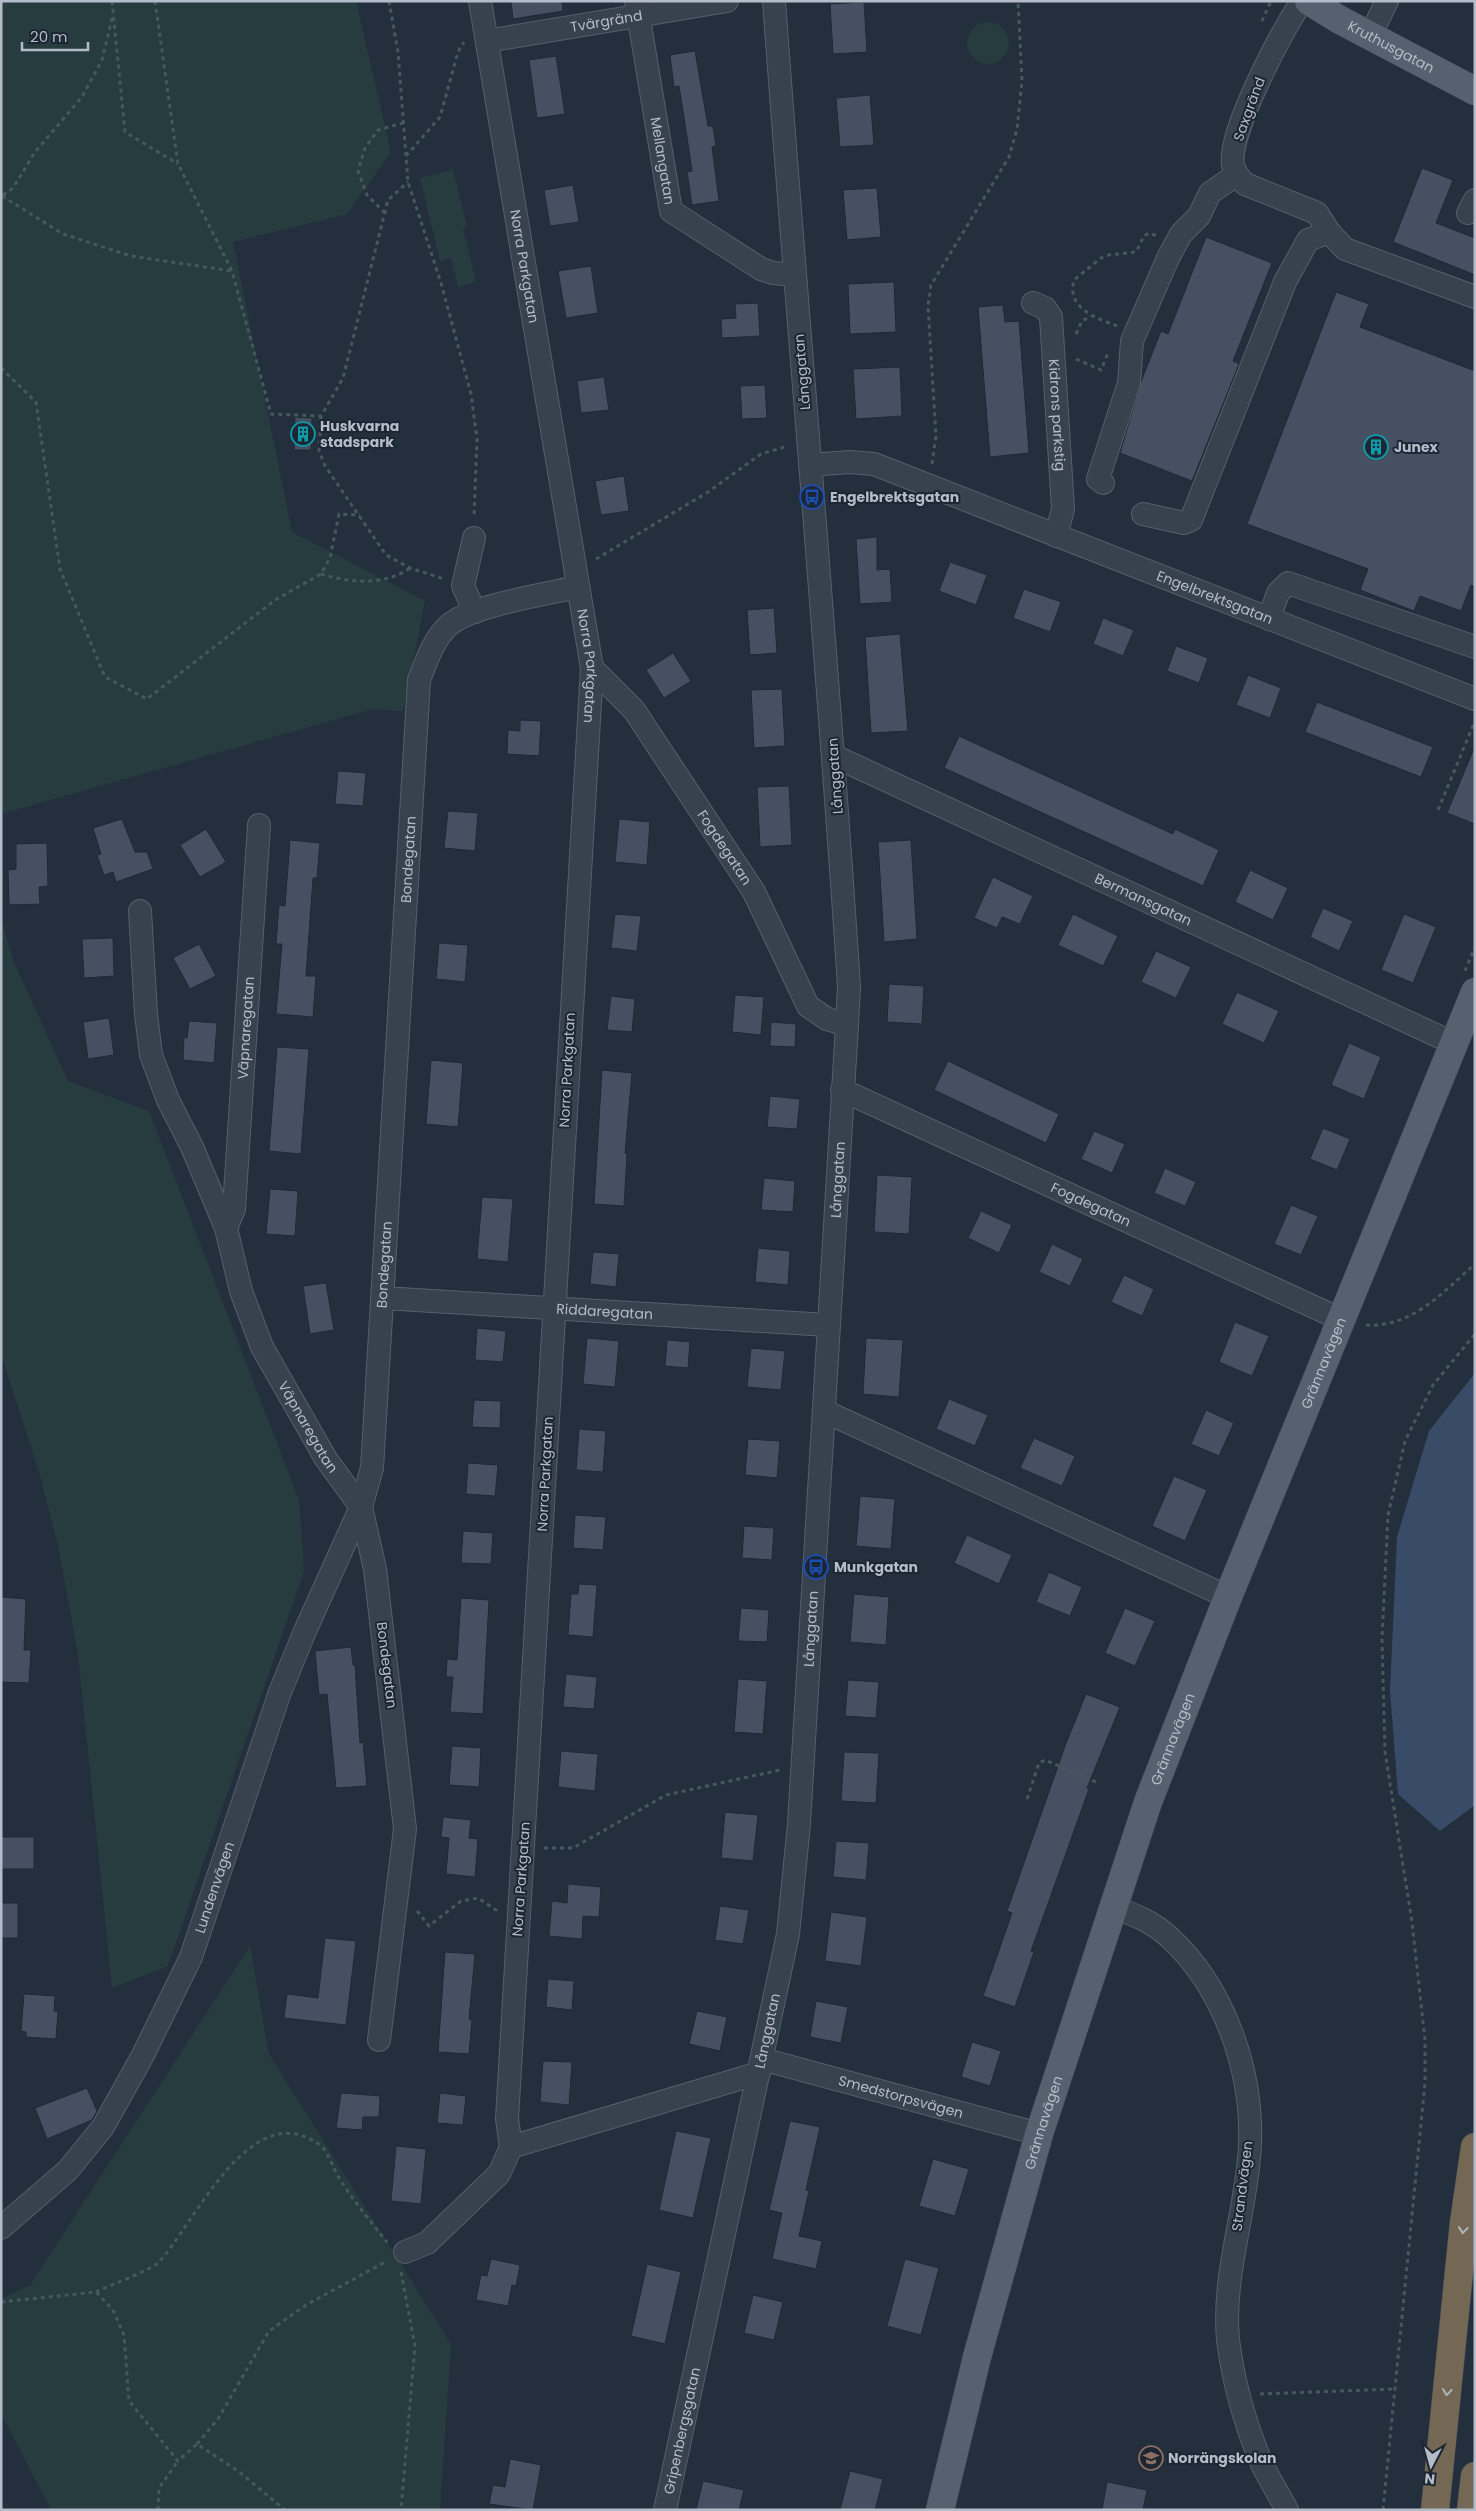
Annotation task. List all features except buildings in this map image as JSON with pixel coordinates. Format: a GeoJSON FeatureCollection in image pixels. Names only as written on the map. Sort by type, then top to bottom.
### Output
{"type":"FeatureCollection","features":[{"type":"Feature","properties":{"kind":"highway"},"geometry":{"type":"LineString","coordinates":[[1435,2510],[1464,2222],[1475,2147]]}},
{"type":"Feature","properties":{"kind":"highway"},"geometry":{"type":"LineString","coordinates":[[1471,2510],[1475,2476]]}},
{"type":"Feature","properties":{"kind":"main road","name":"Kruthusgatan"},"geometry":{"type":"LineString","coordinates":[[1309,1],[1370,36],[1475,91]]}},
{"type":"Feature","properties":{"kind":"main road","name":"Grännavägen"},"geometry":{"type":"LineString","coordinates":[[940,2510],[977,2357],[1039,2134],[1148,1802],[1340,1319],[1475,992]]}},
{"type":"Feature","properties":{"kind":"street","name":"Norra Parkgatan"},"geometry":{"type":"LineString","coordinates":[[480,1],[592,668],[568,1054],[524,1847],[506,2119],[511,2146]]}},
{"type":"Feature","properties":{"kind":"street","name":"Tvärgränd"},"geometry":{"type":"LineString","coordinates":[[487,41],[637,8],[727,1]]}},
{"type":"Feature","properties":{"kind":"street","name":"Långgatan"},"geometry":{"type":"LineString","coordinates":[[700,2351],[788,1934],[803,1764],[849,987],[834,756],[794,275],[774,1]]}},
{"type":"Feature","properties":{"kind":"street","name":"Saxgränd"},"geometry":{"type":"LineString","coordinates":[[1236,175],[1233,155],[1247,110],[1282,31],[1302,1]]}},
{"type":"Feature","properties":{"kind":"street"},"geometry":{"type":"LineString","coordinates":[[1370,36],[1387,1]]}},
{"type":"Feature","properties":{"kind":"street","name":"Mellangatan"},"geometry":{"type":"LineString","coordinates":[[637,8],[671,211],[761,269],[773,273],[794,275]]}},
{"type":"Feature","properties":{"kind":"street"},"geometry":{"type":"LineString","coordinates":[[1103,483],[1098,479],[1129,382],[1132,340],[1176,244],[1199,216],[1210,193],[1236,175],[1245,184],[1316,213],[1329,232],[1345,249],[1475,297]]}},
{"type":"Feature","properties":{"kind":"street"},"geometry":{"type":"LineString","coordinates":[[1144,514],[1184,523],[1192,520],[1284,282],[1308,240],[1329,232]]}},
{"type":"Feature","properties":{"kind":"street","name":"Kidrons parkstig"},"geometry":{"type":"LineString","coordinates":[[1033,303],[1045,308],[1051,317],[1063,509],[1056,536]]}},
{"type":"Feature","properties":{"kind":"street","name":"Engelbrektsgatan"},"geometry":{"type":"LineString","coordinates":[[809,454],[850,462],[874,464],[1475,699]]}},
{"type":"Feature","properties":{"kind":"street"},"geometry":{"type":"LineString","coordinates":[[474,538],[464,586],[475,612]]}},
{"type":"Feature","properties":{"kind":"street"},"geometry":{"type":"LineString","coordinates":[[1269,619],[1278,593],[1288,583],[1475,647]]}},
{"type":"Feature","properties":{"kind":"street","name":"Bondegatan"},"geometry":{"type":"LineString","coordinates":[[380,2040],[398,1890],[404,1819],[374,1569],[361,1507],[372,1468],[419,680],[429,654],[448,625],[475,612],[577,587]]}},
{"type":"Feature","properties":{"kind":"street","name":"Fogdegatan"},"geometry":{"type":"LineString","coordinates":[[592,668],[634,710],[754,892],[808,1006],[827,1019],[847,1025]]}},
{"type":"Feature","properties":{"kind":"street","name":"Bermansgatan"},"geometry":{"type":"LineString","coordinates":[[834,756],[1453,1043]]}},
{"type":"Feature","properties":{"kind":"street","name":"Väpnaregatan"},"geometry":{"type":"LineString","coordinates":[[226,1228],[234,1209],[258,825]]}},
{"type":"Feature","properties":{"kind":"street","name":"Väpnaregatan"},"geometry":{"type":"LineString","coordinates":[[140,911],[150,1055],[168,1100],[204,1173],[226,1228],[241,1291],[262,1347],[326,1459],[361,1507]]}},
{"type":"Feature","properties":{"kind":"street","name":"Fogdegatan"},"geometry":{"type":"LineString","coordinates":[[842,1090],[1340,1319]]}},
{"type":"Feature","properties":{"kind":"street","name":"Riddaregatan"},"geometry":{"type":"LineString","coordinates":[[382,1298],[828,1326]]}},
{"type":"Feature","properties":{"kind":"street"},"geometry":{"type":"LineString","coordinates":[[824,1411],[1228,1597]]}},
{"type":"Feature","properties":{"kind":"street","name":"Lundenvägen"},"geometry":{"type":"LineString","coordinates":[[1,2228],[74,2163],[103,2127],[143,2055],[191,1957],[280,1692],[361,1507]]}},
{"type":"Feature","properties":{"kind":"street","name":"Strandvägen"},"geometry":{"type":"LineString","coordinates":[[1113,1907],[1136,1915],[1168,1936],[1198,1968],[1222,2012],[1239,2058],[1247,2096],[1250,2145],[1228,2290],[1228,2339],[1239,2396],[1259,2457],[1287,2510]]}},
{"type":"Feature","properties":{"kind":"street"},"geometry":{"type":"LineString","coordinates":[[401,2254],[427,2243],[499,2174],[511,2146],[760,2066]]}},
{"type":"Feature","properties":{"kind":"street","name":"Smedstorpsvägen"},"geometry":{"type":"LineString","coordinates":[[760,2066],[1039,2134]]}},
{"type":"Feature","properties":{"kind":"street","name":"Gripenbergsgatan"},"geometry":{"type":"LineString","coordinates":[[665,2510],[700,2351]]}},
{"type":"Feature","properties":{"kind":"path"},"geometry":{"type":"LineString","coordinates":[[112,1],[125,132],[178,164]]}},
{"type":"Feature","properties":{"kind":"path"},"geometry":{"type":"LineString","coordinates":[[155,1],[178,164],[232,271],[271,414],[321,416]]}},
{"type":"Feature","properties":{"kind":"path"},"geometry":{"type":"LineString","coordinates":[[389,1],[398,52],[408,182],[441,283],[471,394],[477,439],[474,538]]}},
{"type":"Feature","properties":{"kind":"path"},"geometry":{"type":"LineString","coordinates":[[924,484],[934,460],[936,436],[928,306],[931,286],[1009,157],[1021,104],[1022,81],[1018,1]]}},
{"type":"Feature","properties":{"kind":"path"},"geometry":{"type":"LineString","coordinates":[[114,14],[102,60],[82,97],[35,152],[13,188],[2,196],[63,234],[131,256],[232,271]]}},
{"type":"Feature","properties":{"kind":"path"},"geometry":{"type":"LineString","coordinates":[[405,156],[440,118],[458,52],[464,42],[487,41]]}},
{"type":"Feature","properties":{"kind":"path"},"geometry":{"type":"LineString","coordinates":[[385,213],[367,194],[358,171],[365,148],[378,130],[403,123]]}},
{"type":"Feature","properties":{"kind":"path"},"geometry":{"type":"LineString","coordinates":[[408,182],[388,200],[343,378],[321,416],[319,451],[325,466],[386,555],[410,568],[464,586]]}},
{"type":"Feature","properties":{"kind":"path"},"geometry":{"type":"LineString","coordinates":[[1114,335],[1118,326],[1091,316],[1078,304],[1073,295],[1074,280],[1109,255],[1136,252],[1144,236],[1149,233],[1176,244]]}},
{"type":"Feature","properties":{"kind":"path"},"geometry":{"type":"LineString","coordinates":[[1075,338],[1082,321],[1091,316]]}},
{"type":"Feature","properties":{"kind":"path"},"geometry":{"type":"LineString","coordinates":[[1073,354],[1078,361],[1101,370],[1111,344]]}},
{"type":"Feature","properties":{"kind":"path"},"geometry":{"type":"LineString","coordinates":[[1,368],[36,402],[60,569],[105,677],[147,699],[275,600],[320,574],[330,558],[339,514],[360,515]]}},
{"type":"Feature","properties":{"kind":"path"},"geometry":{"type":"LineString","coordinates":[[577,587],[598,555],[708,492],[761,454],[778,447],[809,454]]}},
{"type":"Feature","properties":{"kind":"path"},"geometry":{"type":"LineString","coordinates":[[320,574],[342,580],[365,581],[396,578],[410,568]]}},
{"type":"Feature","properties":{"kind":"path"},"geometry":{"type":"LineString","coordinates":[[1438,810],[1475,720]]}},
{"type":"Feature","properties":{"kind":"path"},"geometry":{"type":"LineString","coordinates":[[1340,1319],[1379,1326],[1396,1322],[1427,1307],[1475,1264]]}},
{"type":"Feature","properties":{"kind":"path"},"geometry":{"type":"LineString","coordinates":[[1383,2510],[1425,2083],[1424,2040],[1412,1922],[1386,1752],[1382,1638],[1388,1515],[1406,1441],[1432,1385],[1475,1334]]}},
{"type":"Feature","properties":{"kind":"path"},"geometry":{"type":"LineString","coordinates":[[1027,1800],[1039,1763],[1045,1760],[1096,1782]]}},
{"type":"Feature","properties":{"kind":"path"},"geometry":{"type":"LineString","coordinates":[[524,1847],[574,1848],[666,1796],[803,1764]]}},
{"type":"Feature","properties":{"kind":"path"},"geometry":{"type":"LineString","coordinates":[[398,1890],[429,1926],[461,1901],[478,1898],[496,1910],[505,1891],[521,1884]]}},
{"type":"Feature","properties":{"kind":"path"},"geometry":{"type":"LineString","coordinates":[[1,2302],[96,2292],[157,2264],[231,2164],[263,2138],[277,2134],[300,2136],[321,2146],[338,2177],[401,2254],[415,2346],[401,2510]]}},
{"type":"Feature","properties":{"kind":"path"},"geometry":{"type":"LineString","coordinates":[[158,2510],[159,2488],[178,2461],[197,2444],[218,2419],[269,2331],[306,2305],[401,2254]]}},
{"type":"Feature","properties":{"kind":"path"},"geometry":{"type":"LineString","coordinates":[[96,2292],[113,2310],[124,2335],[129,2401],[178,2461]]}},
{"type":"Feature","properties":{"kind":"path"},"geometry":{"type":"LineString","coordinates":[[197,2444],[238,2471],[285,2510]]}},
{"type":"Feature","properties":{"kind":"green space"},"geometry":{"type":"Polygon","coordinates":[[[1,1],[356,1],[391,152],[347,214],[233,242],[292,532],[425,601],[403,711],[373,709],[1,814],[1,1]]]}},
{"type":"Feature","properties":{"kind":"green space"},"geometry":{"type":"Polygon","coordinates":[[[984,22],[992,22],[1003,28],[1009,43],[1003,58],[992,64],[984,64],[973,58],[967,47],[967,39],[973,28],[984,22]]]}},
{"type":"Feature","properties":{"kind":"green space"},"geometry":{"type":"Polygon","coordinates":[[[453,170],[467,227],[463,229],[476,282],[458,287],[451,258],[440,261],[420,178],[453,170]]]}},
{"type":"Feature","properties":{"kind":"green space"},"geometry":{"type":"Polygon","coordinates":[[[1,897],[3,925],[13,960],[68,1081],[149,1111],[299,1500],[304,1571],[168,1966],[112,1988],[78,1654],[58,1546],[39,1472],[1,1354],[1,897]]]}},
{"type":"Feature","properties":{"kind":"green space"},"geometry":{"type":"Polygon","coordinates":[[[250,1946],[269,2054],[451,2344],[440,2510],[51,2510],[1,2413],[1,2299],[30,2285],[250,1946]]]}},
{"type":"Feature","properties":{"kind":"water"},"geometry":{"type":"Polygon","coordinates":[[[1475,1373],[1475,1805],[1440,1831],[1398,1794],[1390,1691],[1397,1537],[1429,1431],[1475,1373]]]}},
{"type":"Feature","properties":{"kind":"place","name":"Huskvarna stadspark"},"geometry":{"type":"Point","coordinates":[303,434]}},
{"type":"Feature","properties":{"kind":"place","name":"Junex"},"geometry":{"type":"Point","coordinates":[1376,447]}},
{"type":"Feature","properties":{"kind":"place","name":"Engelbrektsgatan"},"geometry":{"type":"Point","coordinates":[812,497]}},
{"type":"Feature","properties":{"kind":"place","name":"Munkgatan"},"geometry":{"type":"Point","coordinates":[816,1567]}},
{"type":"Feature","properties":{"kind":"place","name":"Norrängskolan"},"geometry":{"type":"Point","coordinates":[1151,2458]}}]}
